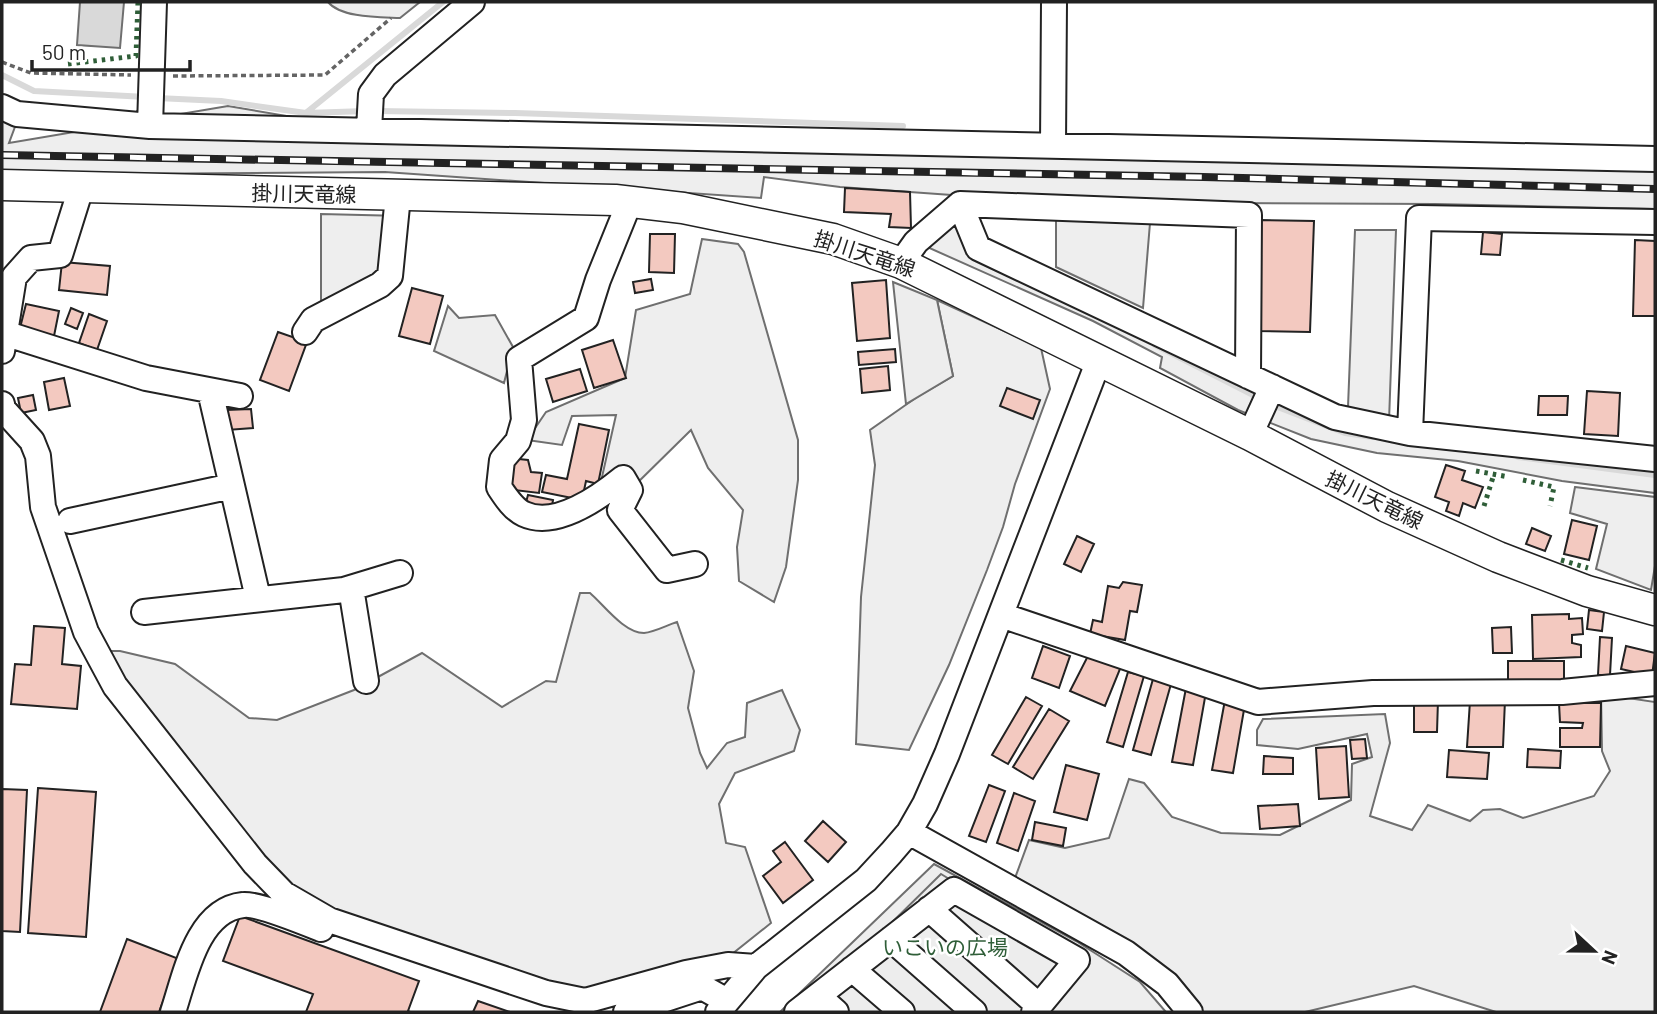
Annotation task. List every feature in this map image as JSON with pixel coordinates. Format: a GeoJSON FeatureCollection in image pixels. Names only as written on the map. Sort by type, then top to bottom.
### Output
{"type":"FeatureCollection","features":[{"type":"Feature","properties":{"kind":"main road","name":"掛川天竜線"},"geometry":{"type":"LineString","coordinates":[[2,186],[630,201],[683,208],[833,239],[901,263],[1099,360],[1254,427],[1387,507],[1498,557],[1587,591],[1655,610]]}},
{"type":"Feature","properties":{"kind":"street"},"geometry":{"type":"LineString","coordinates":[[150,117],[154,2]]}},
{"type":"Feature","properties":{"kind":"street"},"geometry":{"type":"LineString","coordinates":[[370,116],[371,93],[385,75],[472,2]]}},
{"type":"Feature","properties":{"kind":"street"},"geometry":{"type":"LineString","coordinates":[[1053,145],[1054,2]]}},
{"type":"Feature","properties":{"kind":"street"},"geometry":{"type":"LineString","coordinates":[[2,107],[17,114],[150,117],[370,116],[545,134],[1655,159]]}},
{"type":"Feature","properties":{"kind":"street"},"geometry":{"type":"LineString","coordinates":[[81,188],[60,255],[31,258],[14,277],[3,342],[146,378],[240,396]]}},
{"type":"Feature","properties":{"kind":"street"},"geometry":{"type":"LineString","coordinates":[[399,284],[406,196]]}},
{"type":"Feature","properties":{"kind":"street"},"geometry":{"type":"LineString","coordinates":[[305,332],[313,320],[380,285],[390,276],[406,196]]}},
{"type":"Feature","properties":{"kind":"street"},"geometry":{"type":"LineString","coordinates":[[630,201],[598,280],[586,318],[519,359],[524,420],[518,441],[502,460],[499,486],[508,501],[525,515],[555,516],[597,499],[623,478],[630,490],[620,510],[667,570],[695,564]]}},
{"type":"Feature","properties":{"kind":"street"},"geometry":{"type":"LineString","coordinates":[[960,204],[978,248],[1248,376],[1270,389],[1335,417],[1410,433],[1655,459]]}},
{"type":"Feature","properties":{"kind":"street"},"geometry":{"type":"LineString","coordinates":[[901,263],[916,242],[960,204],[1249,215],[1248,376]]}},
{"type":"Feature","properties":{"kind":"street"},"geometry":{"type":"LineString","coordinates":[[1410,433],[1419,218],[1655,222]]}},
{"type":"Feature","properties":{"kind":"street"},"geometry":{"type":"LineString","coordinates":[[626,1012],[702,987],[722,1006],[756,967],[866,880],[909,832],[925,804],[947,754],[1099,360]]}},
{"type":"Feature","properties":{"kind":"street"},"geometry":{"type":"LineString","coordinates":[[1254,427],[1270,389]]}},
{"type":"Feature","properties":{"kind":"street"},"geometry":{"type":"LineString","coordinates":[[210,391],[258,598]]}},
{"type":"Feature","properties":{"kind":"street"},"geometry":{"type":"LineString","coordinates":[[2,404],[3,409],[32,441],[38,456],[43,508],[86,632],[116,686],[255,864],[284,894],[329,920],[545,993],[585,1001],[687,973],[728,965],[756,967]]}},
{"type":"Feature","properties":{"kind":"street"},"geometry":{"type":"LineString","coordinates":[[70,521],[232,486]]}},
{"type":"Feature","properties":{"kind":"street"},"geometry":{"type":"LineString","coordinates":[[144,612],[351,588],[400,573]]}},
{"type":"Feature","properties":{"kind":"street"},"geometry":{"type":"LineString","coordinates":[[351,588],[366,681]]}},
{"type":"Feature","properties":{"kind":"street"},"geometry":{"type":"LineString","coordinates":[[1001,615],[1258,702],[1373,693],[1562,692],[1655,683]]}},
{"type":"Feature","properties":{"kind":"street"},"geometry":{"type":"LineString","coordinates":[[909,832],[1126,953],[1167,984],[1190,1012]]}},
{"type":"Feature","properties":{"kind":"street"},"geometry":{"type":"LineString","coordinates":[[797,1012],[827,1004],[852,969],[929,909],[954,890],[1077,960],[1037,1009],[929,909]]}},
{"type":"Feature","properties":{"kind":"street"},"geometry":{"type":"LineString","coordinates":[[173,1012],[198,938],[216,915],[244,904],[280,914],[552,1012]]}},
{"type":"Feature","properties":{"kind":"street"},"geometry":{"type":"LineString","coordinates":[[891,939],[974,1012]]}},
{"type":"Feature","properties":{"kind":"street"},"geometry":{"type":"LineString","coordinates":[[852,969],[902,1012]]}},
{"type":"Feature","properties":{"kind":"path"},"geometry":{"type":"LineString","coordinates":[[2,62],[31,73],[151,79],[326,75],[391,18]]}},
{"type":"Feature","properties":{"kind":"green space"},"geometry":{"type":"Polygon","coordinates":[[[328,2],[420,2],[400,18],[351,14],[328,2]]]}},
{"type":"Feature","properties":{"kind":"green space"},"geometry":{"type":"Polygon","coordinates":[[[228,106],[369,130],[1655,167],[1655,209],[1435,204],[1049,202],[840,187],[764,177],[761,198],[385,172],[2,173],[2,110],[19,116],[9,143],[228,106]]]}},
{"type":"Feature","properties":{"kind":"green space"},"geometry":{"type":"Polygon","coordinates":[[[962,204],[978,248],[1321,413],[1655,464],[1655,493],[1562,481],[1458,461],[1377,453],[1311,439],[1238,410],[1160,368],[1162,357],[1093,321],[916,242],[962,204]]]}},
{"type":"Feature","properties":{"kind":"green space"},"geometry":{"type":"Polygon","coordinates":[[[1056,212],[1150,223],[1143,308],[1056,267],[1056,212]]]}},
{"type":"Feature","properties":{"kind":"green space"},"geometry":{"type":"Polygon","coordinates":[[[321,214],[402,216],[389,269],[321,310],[321,214]]]}},
{"type":"Feature","properties":{"kind":"green space"},"geometry":{"type":"Polygon","coordinates":[[[1355,230],[1396,230],[1389,421],[1364,416],[1348,407],[1355,230]]]}},
{"type":"Feature","properties":{"kind":"green space"},"geometry":{"type":"Polygon","coordinates":[[[702,239],[738,244],[744,252],[798,440],[798,480],[786,567],[774,602],[739,581],[737,547],[743,510],[708,468],[691,430],[630,490],[597,499],[616,415],[572,416],[562,445],[527,440],[546,412],[625,378],[636,310],[690,294],[702,239]]]}},
{"type":"Feature","properties":{"kind":"green space"},"geometry":{"type":"Polygon","coordinates":[[[937,300],[1041,348],[1050,389],[987,570],[949,665],[909,750],[856,744],[861,597],[875,465],[870,430],[953,376],[937,300]]]}},
{"type":"Feature","properties":{"kind":"green space"},"geometry":{"type":"Polygon","coordinates":[[[448,306],[459,318],[495,315],[513,347],[504,383],[434,351],[448,306]]]}},
{"type":"Feature","properties":{"kind":"green space"},"geometry":{"type":"Polygon","coordinates":[[[1575,487],[1655,497],[1655,566],[1651,590],[1596,569],[1607,524],[1570,513],[1575,487]]]}},
{"type":"Feature","properties":{"kind":"green space"},"geometry":{"type":"Polygon","coordinates":[[[580,593],[590,593],[622,624],[637,632],[648,632],[677,622],[694,671],[688,708],[700,753],[707,768],[727,743],[745,737],[747,703],[782,690],[800,730],[794,751],[735,773],[719,804],[726,843],[745,847],[771,923],[722,962],[585,1001],[290,898],[101,651],[120,651],[175,664],[249,718],[277,720],[354,690],[422,653],[502,707],[546,681],[556,682],[580,593]]]}},
{"type":"Feature","properties":{"kind":"green space"},"geometry":{"type":"Polygon","coordinates":[[[1601,694],[1655,702],[1655,1012],[1496,1012],[1414,986],[1305,1012],[1183,1012],[1015,878],[1029,840],[1065,848],[1109,838],[1129,779],[1144,783],[1172,817],[1221,833],[1280,835],[1351,800],[1352,764],[1372,757],[1367,734],[1298,749],[1257,745],[1257,730],[1263,719],[1385,714],[1390,743],[1370,816],[1412,830],[1428,805],[1470,821],[1483,810],[1500,809],[1523,818],[1594,796],[1610,771],[1602,751],[1601,694]]]}},
{"type":"Feature","properties":{"kind":"green space","name":"いこいの広場"},"geometry":{"type":"Polygon","coordinates":[[[934,864],[1076,941],[1140,982],[1166,1012],[780,1012],[934,864]]]}},
{"type":"Feature","properties":{"kind":"shaded area"},"geometry":{"type":"Polygon","coordinates":[[[80,2],[124,2],[120,48],[77,45],[80,2]]]}},
{"type":"Feature","properties":{"kind":"shaded area"},"geometry":{"type":"Polygon","coordinates":[[[893,282],[937,300],[953,376],[906,404],[893,282]]]}},
{"type":"Feature","properties":{"kind":"shaded area","name":"いこいの広場"},"geometry":{"type":"Polygon","coordinates":[[[941,874],[1089,964],[1050,1012],[801,1012],[941,874]]]}},
{"type":"Feature","properties":{"kind":"building"},"geometry":{"type":"Polygon","coordinates":[[[845,188],[910,192],[911,228],[889,227],[891,214],[844,212],[845,188]]]}},
{"type":"Feature","properties":{"kind":"building"},"geometry":{"type":"Polygon","coordinates":[[[1260,220],[1314,221],[1310,332],[1256,331],[1260,220]]]}},
{"type":"Feature","properties":{"kind":"building"},"geometry":{"type":"Polygon","coordinates":[[[1483,232],[1502,234],[1500,255],[1481,254],[1483,232]]]}},
{"type":"Feature","properties":{"kind":"building"},"geometry":{"type":"Polygon","coordinates":[[[650,234],[675,234],[674,273],[649,272],[650,234]]]}},
{"type":"Feature","properties":{"kind":"building"},"geometry":{"type":"Polygon","coordinates":[[[1635,240],[1655,241],[1655,316],[1633,316],[1635,240]]]}},
{"type":"Feature","properties":{"kind":"building"},"geometry":{"type":"Polygon","coordinates":[[[62,262],[110,266],[107,295],[59,290],[62,262]]]}},
{"type":"Feature","properties":{"kind":"building"},"geometry":{"type":"Polygon","coordinates":[[[651,279],[653,290],[635,293],[633,282],[651,279]]]}},
{"type":"Feature","properties":{"kind":"building"},"geometry":{"type":"Polygon","coordinates":[[[886,280],[890,338],[857,341],[852,283],[886,280]]]}},
{"type":"Feature","properties":{"kind":"building"},"geometry":{"type":"Polygon","coordinates":[[[412,288],[443,296],[430,344],[399,336],[412,288]]]}},
{"type":"Feature","properties":{"kind":"building"},"geometry":{"type":"Polygon","coordinates":[[[26,304],[59,311],[54,336],[20,328],[26,304]]]}},
{"type":"Feature","properties":{"kind":"building"},"geometry":{"type":"Polygon","coordinates":[[[71,308],[83,313],[77,329],[65,324],[71,308]]]}},
{"type":"Feature","properties":{"kind":"building"},"geometry":{"type":"Polygon","coordinates":[[[89,314],[107,321],[97,350],[79,343],[89,314]]]}},
{"type":"Feature","properties":{"kind":"building"},"geometry":{"type":"Polygon","coordinates":[[[278,332],[307,342],[289,391],[260,380],[278,332]]]}},
{"type":"Feature","properties":{"kind":"building"},"geometry":{"type":"Polygon","coordinates":[[[613,340],[626,378],[594,388],[582,350],[613,340]]]}},
{"type":"Feature","properties":{"kind":"building"},"geometry":{"type":"Polygon","coordinates":[[[895,349],[896,362],[859,365],[858,352],[895,349]]]}},
{"type":"Feature","properties":{"kind":"building"},"geometry":{"type":"Polygon","coordinates":[[[888,366],[890,390],[862,393],[860,369],[888,366]]]}},
{"type":"Feature","properties":{"kind":"building"},"geometry":{"type":"Polygon","coordinates":[[[580,369],[587,391],[553,402],[546,379],[580,369]]]}},
{"type":"Feature","properties":{"kind":"building"},"geometry":{"type":"Polygon","coordinates":[[[64,378],[70,406],[49,410],[44,382],[64,378]]]}},
{"type":"Feature","properties":{"kind":"building"},"geometry":{"type":"Polygon","coordinates":[[[1007,388],[1040,400],[1033,419],[1000,406],[1007,388]]]}},
{"type":"Feature","properties":{"kind":"building"},"geometry":{"type":"Polygon","coordinates":[[[1587,391],[1620,393],[1618,436],[1584,434],[1587,391]]]}},
{"type":"Feature","properties":{"kind":"building"},"geometry":{"type":"Polygon","coordinates":[[[33,395],[36,410],[21,413],[18,398],[33,395]]]}},
{"type":"Feature","properties":{"kind":"building"},"geometry":{"type":"Polygon","coordinates":[[[1539,396],[1568,396],[1567,415],[1538,415],[1539,396]]]}},
{"type":"Feature","properties":{"kind":"building"},"geometry":{"type":"Polygon","coordinates":[[[251,409],[253,428],[227,430],[226,410],[251,409]]]}},
{"type":"Feature","properties":{"kind":"building"},"geometry":{"type":"Polygon","coordinates":[[[579,424],[609,430],[598,484],[586,481],[582,500],[542,492],[546,475],[567,479],[579,424]]]}},
{"type":"Feature","properties":{"kind":"building"},"geometry":{"type":"Polygon","coordinates":[[[509,458],[528,460],[531,472],[542,473],[539,493],[506,489],[509,458]]]}},
{"type":"Feature","properties":{"kind":"building"},"geometry":{"type":"Polygon","coordinates":[[[1446,465],[1465,471],[1462,480],[1483,487],[1475,508],[1463,503],[1459,516],[1446,511],[1449,502],[1435,497],[1446,465]]]}},
{"type":"Feature","properties":{"kind":"building"},"geometry":{"type":"Polygon","coordinates":[[[528,495],[553,500],[551,512],[525,506],[528,495]]]}},
{"type":"Feature","properties":{"kind":"building"},"geometry":{"type":"Polygon","coordinates":[[[1572,520],[1597,526],[1589,560],[1564,554],[1572,520]]]}},
{"type":"Feature","properties":{"kind":"building"},"geometry":{"type":"Polygon","coordinates":[[[1532,528],[1551,536],[1545,551],[1526,544],[1532,528]]]}},
{"type":"Feature","properties":{"kind":"building"},"geometry":{"type":"Polygon","coordinates":[[[1077,536],[1094,544],[1081,572],[1064,564],[1077,536]]]}},
{"type":"Feature","properties":{"kind":"building"},"geometry":{"type":"Polygon","coordinates":[[[1123,582],[1142,585],[1137,612],[1130,611],[1125,640],[1090,634],[1093,620],[1102,622],[1108,586],[1119,588],[1123,582]]]}},
{"type":"Feature","properties":{"kind":"building"},"geometry":{"type":"Polygon","coordinates":[[[1589,610],[1604,612],[1602,631],[1587,629],[1589,610]]]}},
{"type":"Feature","properties":{"kind":"building"},"geometry":{"type":"Polygon","coordinates":[[[1569,614],[1569,619],[1582,618],[1583,634],[1572,635],[1572,643],[1581,645],[1581,657],[1533,659],[1532,615],[1569,614]]]}},
{"type":"Feature","properties":{"kind":"building"},"geometry":{"type":"Polygon","coordinates":[[[34,626],[65,628],[62,664],[81,666],[77,709],[11,704],[15,664],[31,665],[34,626]]]}},
{"type":"Feature","properties":{"kind":"building"},"geometry":{"type":"Polygon","coordinates":[[[1511,627],[1512,653],[1493,653],[1492,628],[1511,627]]]}},
{"type":"Feature","properties":{"kind":"building"},"geometry":{"type":"Polygon","coordinates":[[[1600,637],[1612,638],[1610,675],[1598,675],[1600,637]]]}},
{"type":"Feature","properties":{"kind":"building"},"geometry":{"type":"Polygon","coordinates":[[[1043,646],[1070,656],[1059,688],[1032,678],[1043,646]]]}},
{"type":"Feature","properties":{"kind":"building"},"geometry":{"type":"Polygon","coordinates":[[[1626,646],[1655,653],[1652,676],[1621,669],[1626,646]]]}},
{"type":"Feature","properties":{"kind":"building"},"geometry":{"type":"Polygon","coordinates":[[[1091,650],[1122,664],[1105,706],[1070,691],[1091,650]]]}},
{"type":"Feature","properties":{"kind":"building"},"geometry":{"type":"Polygon","coordinates":[[[1508,661],[1564,661],[1564,681],[1508,681],[1508,661]]]}},
{"type":"Feature","properties":{"kind":"building"},"geometry":{"type":"Polygon","coordinates":[[[1128,672],[1144,676],[1123,747],[1107,742],[1128,672]]]}},
{"type":"Feature","properties":{"kind":"building"},"geometry":{"type":"Polygon","coordinates":[[[1153,679],[1171,684],[1151,755],[1133,750],[1153,679]]]}},
{"type":"Feature","properties":{"kind":"building"},"geometry":{"type":"Polygon","coordinates":[[[1186,688],[1206,692],[1193,765],[1172,762],[1186,688]]]}},
{"type":"Feature","properties":{"kind":"building"},"geometry":{"type":"Polygon","coordinates":[[[1026,697],[1042,706],[1008,764],[992,755],[1026,697]]]}},
{"type":"Feature","properties":{"kind":"building"},"geometry":{"type":"Polygon","coordinates":[[[1225,700],[1245,704],[1233,773],[1212,770],[1225,700]]]}},
{"type":"Feature","properties":{"kind":"building"},"geometry":{"type":"Polygon","coordinates":[[[1414,700],[1438,700],[1437,732],[1414,732],[1414,700]]]}},
{"type":"Feature","properties":{"kind":"building"},"geometry":{"type":"Polygon","coordinates":[[[1505,700],[1503,747],[1467,747],[1470,701],[1505,700]]]}},
{"type":"Feature","properties":{"kind":"building"},"geometry":{"type":"Polygon","coordinates":[[[1559,703],[1601,703],[1600,747],[1560,747],[1560,728],[1582,728],[1583,723],[1560,722],[1559,703]]]}},
{"type":"Feature","properties":{"kind":"building"},"geometry":{"type":"Polygon","coordinates":[[[1049,709],[1069,721],[1033,779],[1013,767],[1049,709]]]}},
{"type":"Feature","properties":{"kind":"building"},"geometry":{"type":"Polygon","coordinates":[[[1365,739],[1367,758],[1352,759],[1350,740],[1365,739]]]}},
{"type":"Feature","properties":{"kind":"building"},"geometry":{"type":"Polygon","coordinates":[[[1346,746],[1349,797],[1319,799],[1316,748],[1346,746]]]}},
{"type":"Feature","properties":{"kind":"building"},"geometry":{"type":"Polygon","coordinates":[[[1528,749],[1561,751],[1560,768],[1527,767],[1528,749]]]}},
{"type":"Feature","properties":{"kind":"building"},"geometry":{"type":"Polygon","coordinates":[[[1449,750],[1489,753],[1487,779],[1447,777],[1449,750]]]}},
{"type":"Feature","properties":{"kind":"building"},"geometry":{"type":"Polygon","coordinates":[[[1264,756],[1293,758],[1293,774],[1263,774],[1264,756]]]}},
{"type":"Feature","properties":{"kind":"building"},"geometry":{"type":"Polygon","coordinates":[[[1066,765],[1099,774],[1087,820],[1054,812],[1066,765]]]}},
{"type":"Feature","properties":{"kind":"building"},"geometry":{"type":"Polygon","coordinates":[[[989,785],[1005,791],[986,842],[969,836],[989,785]]]}},
{"type":"Feature","properties":{"kind":"building"},"geometry":{"type":"Polygon","coordinates":[[[38,788],[96,792],[86,937],[28,933],[38,788]]]}},
{"type":"Feature","properties":{"kind":"building"},"geometry":{"type":"Polygon","coordinates":[[[2,789],[27,790],[20,932],[2,931],[2,789]]]}},
{"type":"Feature","properties":{"kind":"building"},"geometry":{"type":"Polygon","coordinates":[[[1014,793],[1035,801],[1018,851],[997,843],[1014,793]]]}},
{"type":"Feature","properties":{"kind":"building"},"geometry":{"type":"Polygon","coordinates":[[[1298,804],[1300,826],[1260,829],[1258,806],[1298,804]]]}},
{"type":"Feature","properties":{"kind":"building"},"geometry":{"type":"Polygon","coordinates":[[[823,821],[846,842],[828,862],[805,841],[823,821]]]}},
{"type":"Feature","properties":{"kind":"building"},"geometry":{"type":"Polygon","coordinates":[[[1035,822],[1066,828],[1063,846],[1032,840],[1035,822]]]}},
{"type":"Feature","properties":{"kind":"building"},"geometry":{"type":"Polygon","coordinates":[[[785,842],[813,880],[783,903],[763,876],[781,862],[773,851],[785,842]]]}},
{"type":"Feature","properties":{"kind":"building"},"geometry":{"type":"Polygon","coordinates":[[[240,916],[419,981],[408,1011],[410,1012],[306,1012],[313,994],[223,961],[240,916]]]}},
{"type":"Feature","properties":{"kind":"building"},"geometry":{"type":"Polygon","coordinates":[[[127,939],[179,959],[159,1012],[100,1012],[127,939]]]}},
{"type":"Feature","properties":{"kind":"building"},"geometry":{"type":"Polygon","coordinates":[[[478,1001],[510,1012],[473,1012],[478,1001]]]}},
{"type":"Feature","properties":{"kind":"waterway"},"geometry":{"type":"LineString","coordinates":[[307,112],[443,2]]}},
{"type":"Feature","properties":{"kind":"waterway"},"geometry":{"type":"LineString","coordinates":[[2,75],[34,91],[146,97]]}},
{"type":"Feature","properties":{"kind":"waterway"},"geometry":{"type":"LineString","coordinates":[[157,98],[221,101],[306,113],[366,111]]}},
{"type":"Feature","properties":{"kind":"waterway"},"geometry":{"type":"LineString","coordinates":[[377,111],[903,126]]}},
{"type":"Feature","properties":{"kind":"waterway"},"geometry":{"type":"LineString","coordinates":[[1155,345],[1261,399]]}},
{"type":"Feature","properties":{"kind":"waterway"},"geometry":{"type":"LineString","coordinates":[[1270,404],[1345,433],[1372,437]]}},
{"type":"Feature","properties":{"kind":"waterway"},"geometry":{"type":"LineString","coordinates":[[1518,457],[1655,475]]}},
{"type":"Feature","properties":{"kind":"railway"},"geometry":{"type":"LineString","coordinates":[[2,155],[1203,177],[1655,189]]}},
{"type":"Feature","properties":{"kind":"hedge"},"geometry":{"type":"LineString","coordinates":[[68,64],[136,56],[138,2]]}},
{"type":"Feature","properties":{"kind":"hedge"},"geometry":{"type":"LineString","coordinates":[[1476,471],[1509,477]]}},
{"type":"Feature","properties":{"kind":"hedge"},"geometry":{"type":"LineString","coordinates":[[1484,506],[1494,474]]}},
{"type":"Feature","properties":{"kind":"hedge"},"geometry":{"type":"LineString","coordinates":[[1523,480],[1554,487],[1550,506]]}},
{"type":"Feature","properties":{"kind":"hedge"},"geometry":{"type":"LineString","coordinates":[[1561,560],[1588,568]]}}]}
